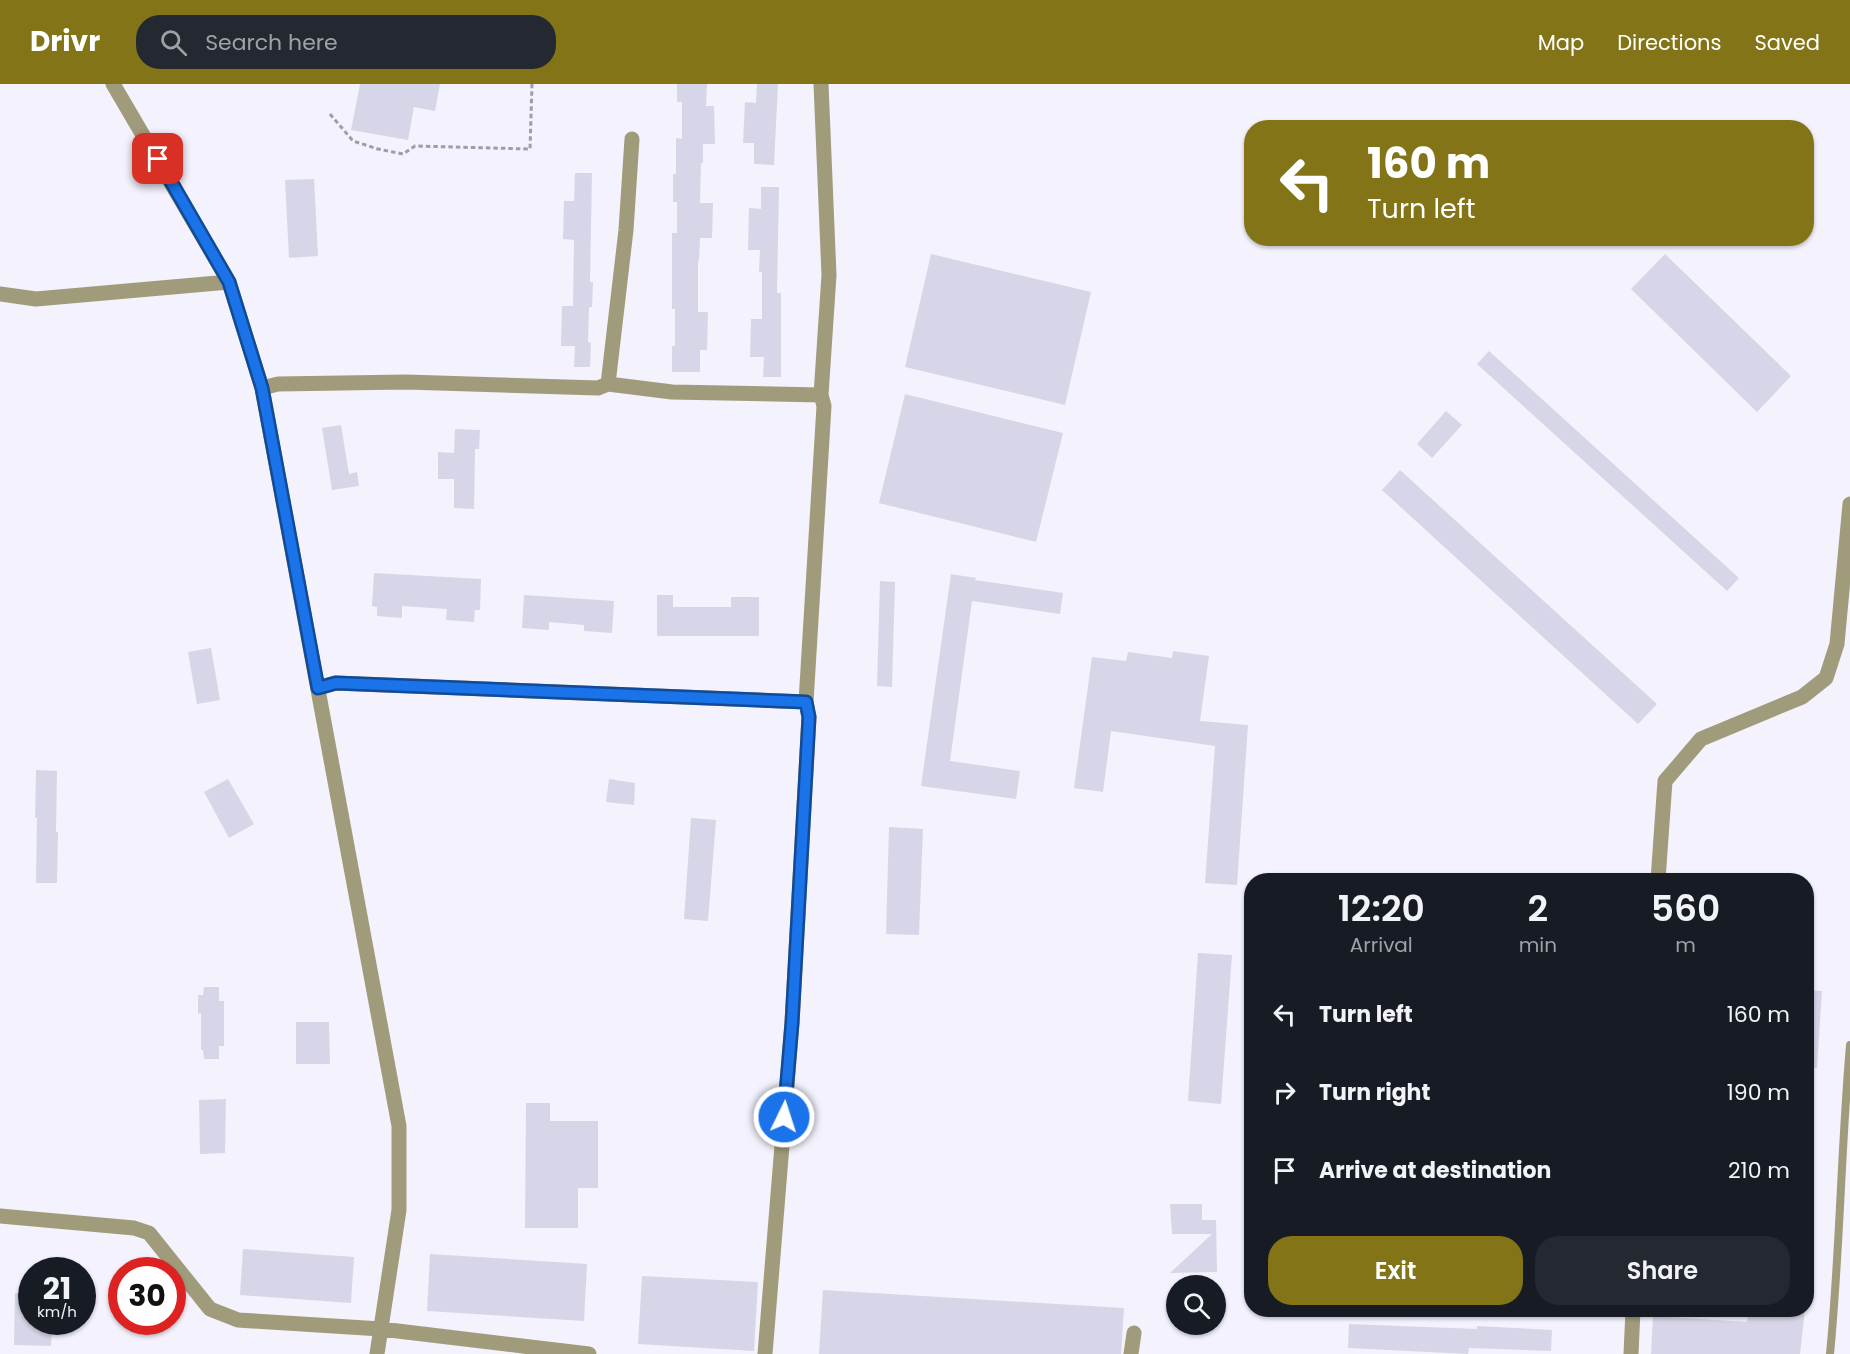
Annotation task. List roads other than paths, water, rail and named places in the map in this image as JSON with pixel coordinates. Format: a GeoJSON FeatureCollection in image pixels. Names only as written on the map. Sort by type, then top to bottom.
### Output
{"type":"FeatureCollection","features":[{"type":"Feature","properties":{"kind":"street"},"geometry":{"type":"LineString","coordinates":[[113,84],[229,282],[262,388],[399,1126],[399,1210],[377,1354]]}},
{"type":"Feature","properties":{"kind":"street"},"geometry":{"type":"LineString","coordinates":[[765,1354],[792,1011],[809,717],[806,702],[824,406],[821,395],[829,275],[821,84]]}},
{"type":"Feature","properties":{"kind":"street"},"geometry":{"type":"LineString","coordinates":[[608,384],[626,230],[632,139]]}},
{"type":"Feature","properties":{"kind":"street"},"geometry":{"type":"LineString","coordinates":[[0,294],[36,299],[229,282]]}},
{"type":"Feature","properties":{"kind":"street"},"geometry":{"type":"LineString","coordinates":[[262,388],[278,384],[406,382],[598,388],[608,384],[672,392],[821,395]]}},
{"type":"Feature","properties":{"kind":"street"},"geometry":{"type":"LineString","coordinates":[[1658,873],[1665,781],[1701,739],[1802,697],[1826,678],[1837,644],[1850,504]]}},
{"type":"Feature","properties":{"kind":"street"},"geometry":{"type":"LineString","coordinates":[[318,688],[336,683],[806,702]]}},
{"type":"Feature","properties":{"kind":"street"},"geometry":{"type":"LineString","coordinates":[[0,1216],[134,1228],[149,1233],[210,1309],[238,1320],[381,1329],[589,1354]]}},
{"type":"Feature","properties":{"kind":"street"},"geometry":{"type":"LineString","coordinates":[[1631,1354],[1633,1317]]}},
{"type":"Feature","properties":{"kind":"street"},"geometry":{"type":"LineString","coordinates":[[1131,1354],[1134,1333]]}},
{"type":"Feature","properties":{"kind":"lane"},"geometry":{"type":"LineString","coordinates":[[1830,1354],[1836,1295],[1850,1045]]}}]}
